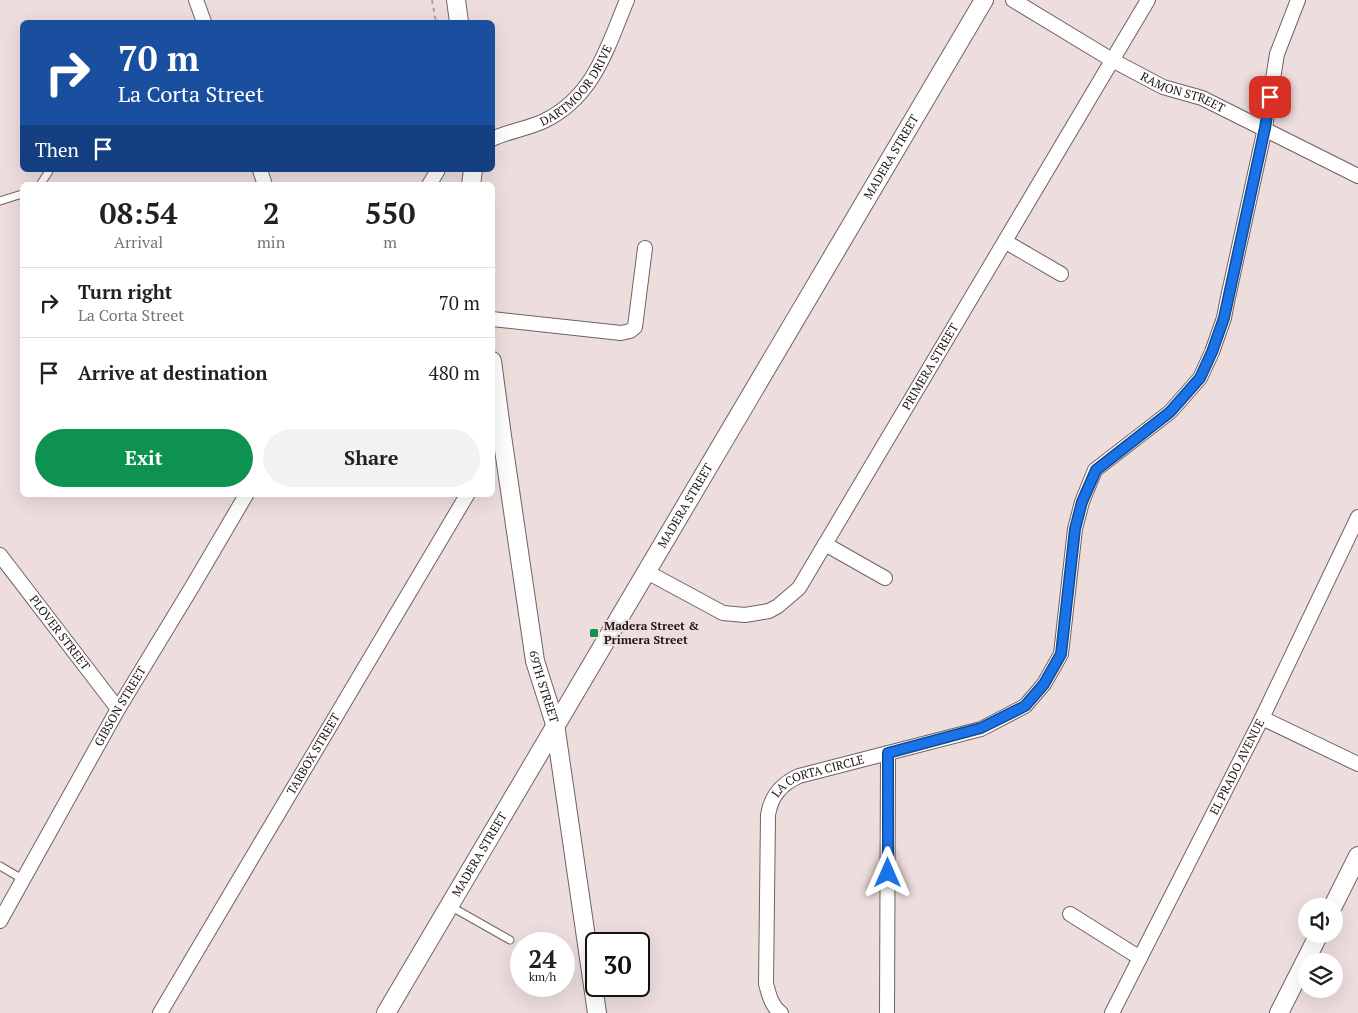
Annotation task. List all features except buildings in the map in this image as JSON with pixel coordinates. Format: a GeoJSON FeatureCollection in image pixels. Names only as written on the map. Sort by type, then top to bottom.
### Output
{"type":"FeatureCollection","features":[{"type":"Feature","properties":{"kind":"street"},"geometry":{"type":"LineString","coordinates":[[196,0],[203,20]]}},
{"type":"Feature","properties":{"kind":"street"},"geometry":{"type":"LineString","coordinates":[[456,0],[459,20]]}},
{"type":"Feature","properties":{"kind":"street","name":"DARTMOOR DRIVE"},"geometry":{"type":"LineString","coordinates":[[495,137],[543,121],[560,112],[575,100],[589,84],[600,66],[626,0]]}},
{"type":"Feature","properties":{"kind":"street","name":"MADERA STREET"},"geometry":{"type":"LineString","coordinates":[[386,1013],[984,0]]}},
{"type":"Feature","properties":{"kind":"street","name":"RAMON STREET"},"geometry":{"type":"LineString","coordinates":[[1013,0],[1112,60],[1163,87],[1202,98],[1358,176]]}},
{"type":"Feature","properties":{"kind":"street","name":"PRIMERA STREET"},"geometry":{"type":"LineString","coordinates":[[646,572],[723,613],[745,615],[769,610],[778,606],[799,588],[1148,0]]}},
{"type":"Feature","properties":{"kind":"street"},"geometry":{"type":"LineString","coordinates":[[888,753],[981,728],[1025,706],[1044,684],[1061,654],[1075,529],[1082,502],[1096,470],[1170,412],[1200,378],[1212,352],[1224,318],[1265,128],[1277,54],[1298,0]]}},
{"type":"Feature","properties":{"kind":"street"},"geometry":{"type":"LineString","coordinates":[[1006,242],[1061,274]]}},
{"type":"Feature","properties":{"kind":"street"},"geometry":{"type":"LineString","coordinates":[[495,319],[621,332],[630,331],[635,327],[645,248]]}},
{"type":"Feature","properties":{"kind":"street","name":"69TH STREET"},"geometry":{"type":"LineString","coordinates":[[495,383],[535,662],[556,724],[596,1013]]}},
{"type":"Feature","properties":{"kind":"street"},"geometry":{"type":"LineString","coordinates":[[495,446],[502,436]]}},
{"type":"Feature","properties":{"kind":"street","name":"GIBSON STREET"},"geometry":{"type":"LineString","coordinates":[[0,921],[118,709],[245,497]]}},
{"type":"Feature","properties":{"kind":"street","name":"TARBOX STREET"},"geometry":{"type":"LineString","coordinates":[[160,1013],[466,497]]}},
{"type":"Feature","properties":{"kind":"street","name":"EL PRADO AVENUE"},"geometry":{"type":"LineString","coordinates":[[1112,1013],[1262,718],[1358,517]]}},
{"type":"Feature","properties":{"kind":"street"},"geometry":{"type":"LineString","coordinates":[[825,544],[885,578]]}},
{"type":"Feature","properties":{"kind":"street","name":"PLOVER STREET"},"geometry":{"type":"LineString","coordinates":[[1,559],[118,709]]}},
{"type":"Feature","properties":{"kind":"street"},"geometry":{"type":"LineString","coordinates":[[1262,718],[1358,764]]}},
{"type":"Feature","properties":{"kind":"street","name":"LA CORTA CIRCLE"},"geometry":{"type":"LineString","coordinates":[[781,1013],[770,999],[766,984],[768,815],[772,801],[780,789],[792,779],[888,753],[887,1013]]}},
{"type":"Feature","properties":{"kind":"street"},"geometry":{"type":"LineString","coordinates":[[1336,898],[1358,856]]}},
{"type":"Feature","properties":{"kind":"street"},"geometry":{"type":"LineString","coordinates":[[1070,914],[1140,958]]}},
{"type":"Feature","properties":{"kind":"street"},"geometry":{"type":"LineString","coordinates":[[1278,1013],[1314,943]]}},
{"type":"Feature","properties":{"kind":"lane"},"geometry":{"type":"LineString","coordinates":[[0,201],[20,195]]}},
{"type":"Feature","properties":{"kind":"lane"},"geometry":{"type":"LineString","coordinates":[[0,866],[24,880]]}},
{"type":"Feature","properties":{"kind":"lane"},"geometry":{"type":"LineString","coordinates":[[450,905],[510,940]]}},
{"type":"Feature","properties":{"kind":"path"},"geometry":{"type":"LineString","coordinates":[[432,0],[436,20]]}},
{"type":"Feature","properties":{"kind":"place","name":"Madera Street & Primera Street"},"geometry":{"type":"Point","coordinates":[594,633]}},
{"type":"Feature","properties":{"kind":"route"},"geometry":{"type":"LineString","coordinates":[[888,873],[888,753],[981,728],[1025,706],[1044,684],[1061,654],[1075,529],[1082,502],[1096,470],[1170,412],[1200,378],[1224,318],[1270,97]]}}]}
